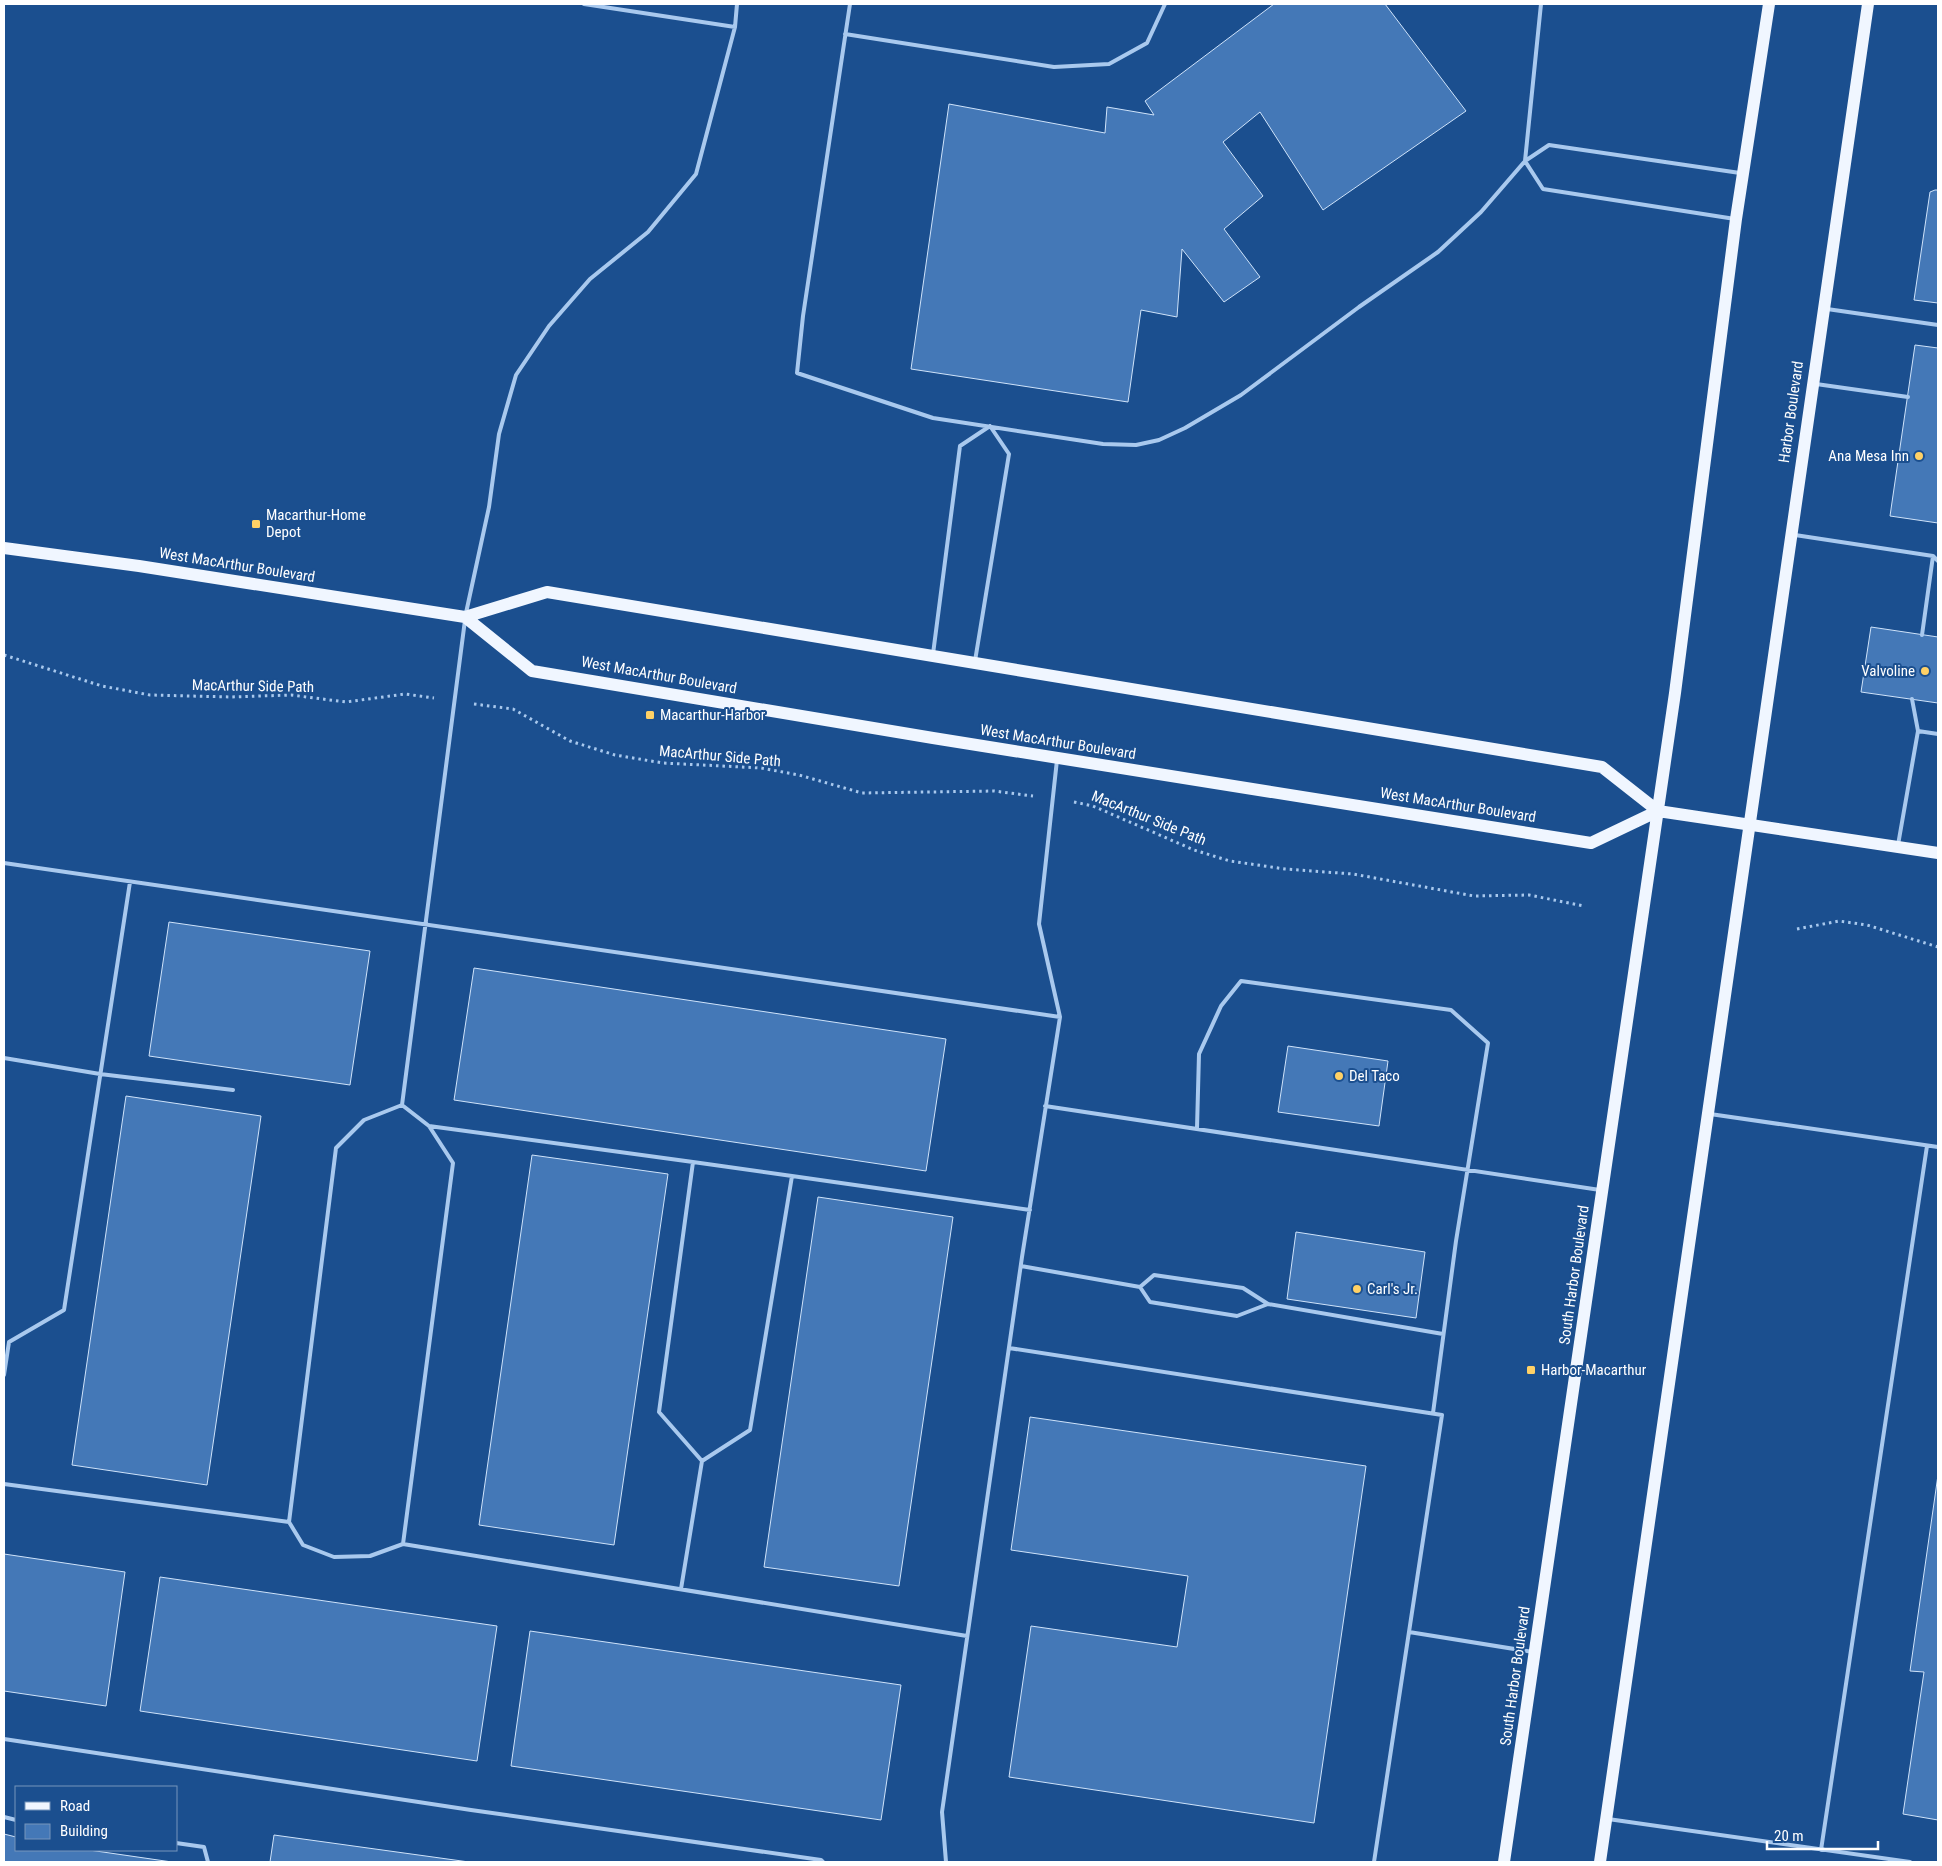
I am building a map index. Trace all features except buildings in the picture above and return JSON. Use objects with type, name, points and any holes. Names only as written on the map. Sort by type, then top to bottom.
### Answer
[{"type":"main road","points":[[1769,4],[1736,219],[1658,811],[1938,853]]},
{"type":"main road","name":"Harbor Boulevard","points":[[1749,824],[1868,4]]},
{"type":"main road","name":"West MacArthur Boulevard","points":[[4,548],[466,617],[548,592],[1602,767],[1658,811],[1591,843],[1058,758],[532,670],[466,617]]},
{"type":"main road","name":"South Harbor Boulevard","points":[[1504,1862],[1658,811]]},
{"type":"main road","points":[[1600,1862],[1749,824]]},
{"type":"lane","points":[[584,4],[735,27]]},
{"type":"lane","points":[[402,1105],[466,617],[489,507],[499,434],[516,375],[549,326],[590,279],[648,232],[696,174],[735,27],[737,4]]},
{"type":"lane","points":[[850,4],[803,316],[797,372],[934,418],[1075,440],[1136,445],[1159,440],[1185,428],[1241,395],[1359,307],[1438,252],[1481,212],[1525,161],[1549,145],[1743,173]]},
{"type":"lane","points":[[845,34],[1054,67],[1109,64],[1147,43],[1165,4]]},
{"type":"lane","points":[[1541,4],[1525,161],[1543,189],[1736,219]]},
{"type":"lane","points":[[1823,308],[1938,324]]},
{"type":"lane","points":[[1812,383],[1908,397]]},
{"type":"lane","points":[[932,657],[960,446],[990,426]]},
{"type":"lane","points":[[975,664],[1009,454],[990,426]]},
{"type":"lane","points":[[1790,534],[1933,556],[1938,561]]},
{"type":"lane","points":[[1922,635],[1933,556]]},
{"type":"lane","points":[[1898,847],[1918,731],[1912,699]]},
{"type":"lane","points":[[1918,731],[1938,734]]},
{"type":"lane","points":[[946,1862],[942,1812],[1021,1266],[1060,1017],[1038,924],[1058,758]]},
{"type":"lane","points":[[4,863],[1060,1017]]},
{"type":"lane","points":[[9,1342],[64,1310],[130,882]]},
{"type":"lane","points":[[1197,1128],[1199,1054],[1221,1006],[1241,981],[1451,1010],[1488,1043],[1442,1334],[1433,1413]]},
{"type":"lane","points":[[4,1058],[100,1074],[233,1090]]},
{"type":"lane","points":[[402,1105],[429,1126],[453,1163],[404,1544]]},
{"type":"lane","points":[[402,1105],[364,1120],[336,1148],[288,1522],[303,1545],[334,1557],[370,1556],[404,1544],[967,1636]]},
{"type":"lane","points":[[1045,1106],[1602,1190]]},
{"type":"lane","points":[[1708,1114],[1938,1147]]},
{"type":"lane","points":[[429,1126],[1030,1210]]},
{"type":"lane","points":[[1821,1850],[1927,1146]]},
{"type":"lane","points":[[693,1162],[659,1412],[702,1461]]},
{"type":"lane","points":[[681,1589],[702,1461],[750,1430],[792,1176]]},
{"type":"lane","points":[[1021,1266],[1140,1287],[1150,1302],[1237,1316],[1268,1304]]},
{"type":"lane","points":[[1140,1287],[1154,1275],[1193,1280],[1243,1288],[1268,1304],[1442,1334]]},
{"type":"lane","points":[[4,1339],[9,1342]]},
{"type":"lane","points":[[4,1375],[9,1342]]},
{"type":"lane","points":[[1009,1348],[1442,1415],[1374,1862]]},
{"type":"lane","points":[[4,1484],[288,1522]]},
{"type":"lane","points":[[1410,1632],[1535,1653]]},
{"type":"lane","points":[[4,1739],[471,1810],[821,1860],[823,1862]]},
{"type":"lane","points":[[1606,1819],[1910,1862]]},
{"type":"lane","points":[[178,1843],[204,1847],[208,1862]]},
{"type":"path","name":"MacArthur Side Path","points":[[4,655],[102,686],[150,695],[231,697],[291,695],[346,702],[405,694],[513,709],[570,741],[615,755],[663,763],[761,768],[799,775],[862,793],[994,791],[1053,799],[1093,806],[1194,850],[1230,861],[1286,869],[1353,874],[1474,896],[1529,895],[1584,906]]},
{"type":"path","points":[[1797,929],[1839,921],[1867,925],[1938,947]]},
{"type":"place","name":"Ana Mesa Inn","points":[[1919,456]]},
{"type":"place","name":"Macarthur-Home Depot","points":[[256,524]]},
{"type":"place","name":"Valvoline","points":[[1925,671]]},
{"type":"place","name":"Macarthur-Harbor","points":[[650,715]]},
{"type":"place","name":"Del Taco","points":[[1339,1076]]},
{"type":"place","name":"Carl's Jr.","points":[[1357,1289]]},
{"type":"place","name":"Harbor-Macarthur","points":[[1531,1370]]}]
